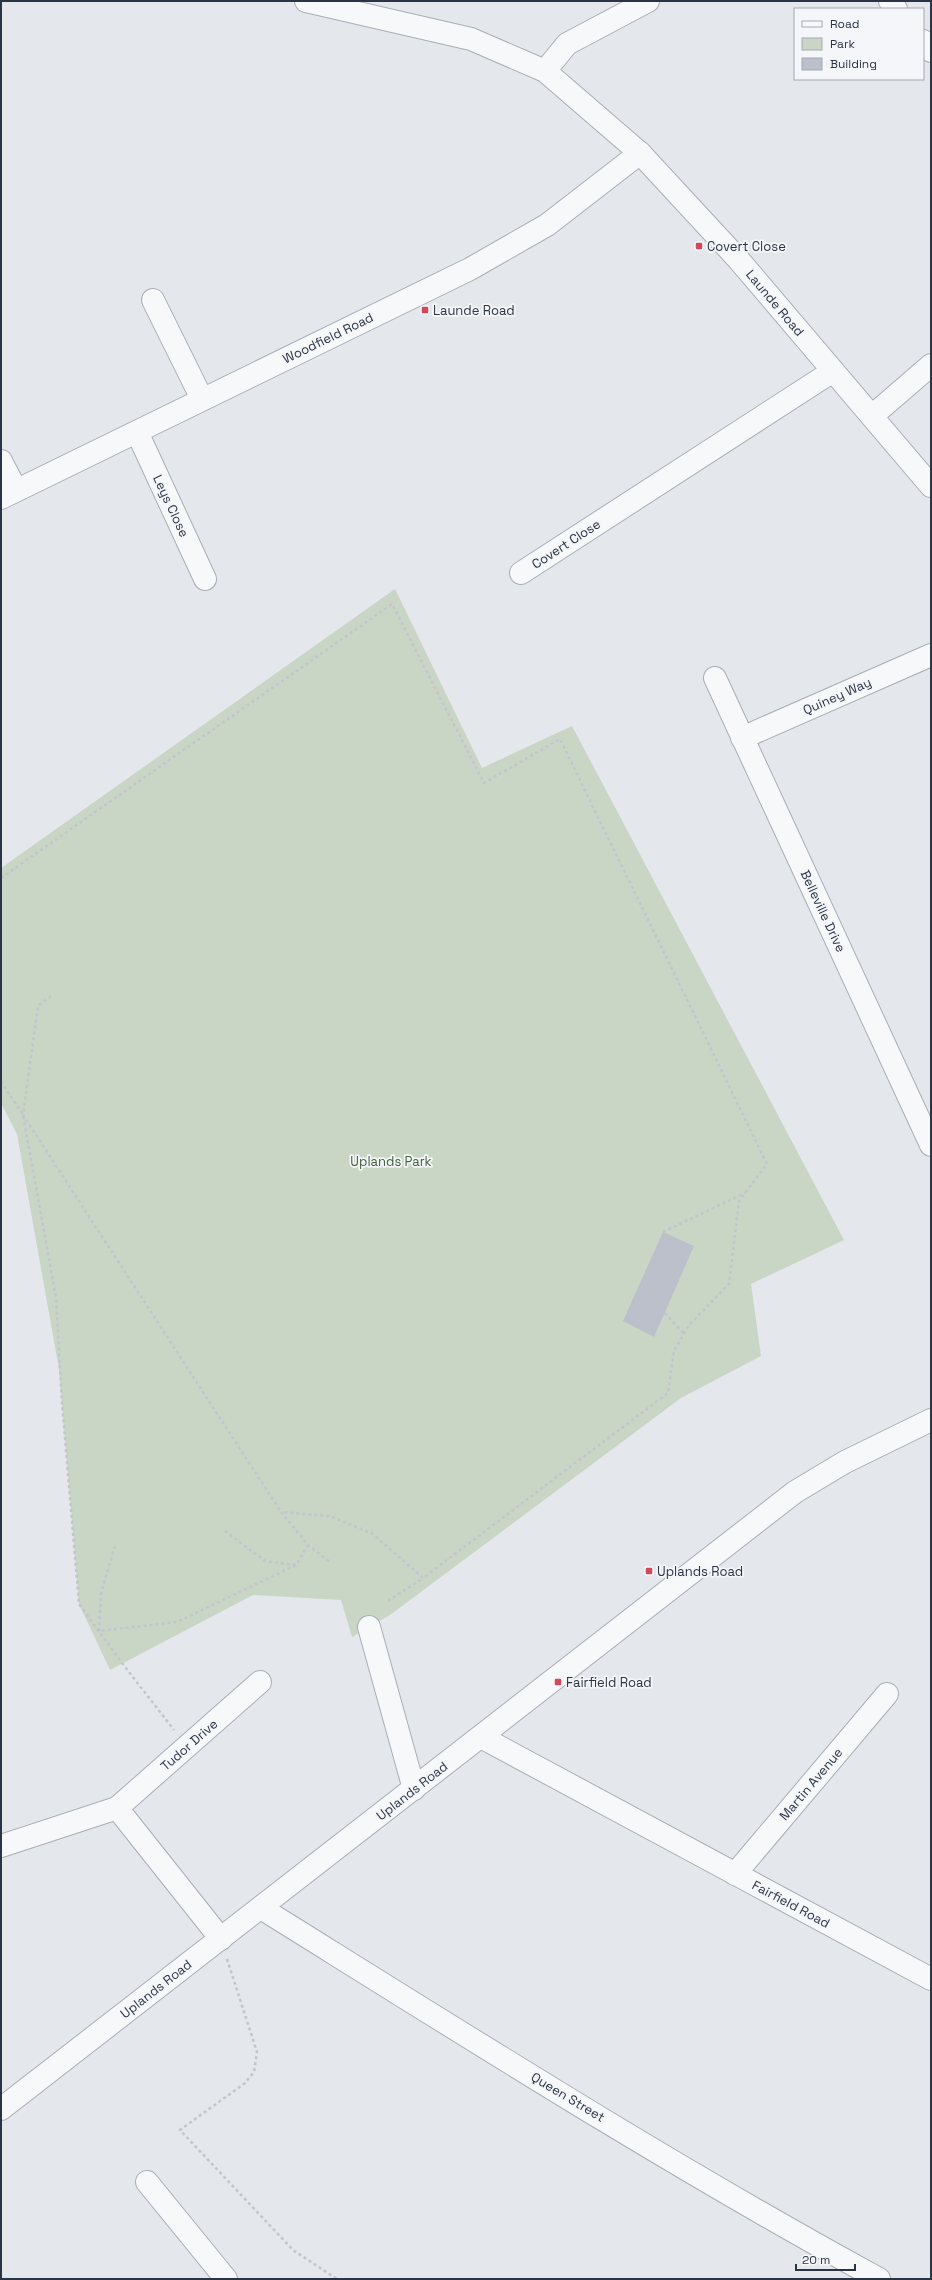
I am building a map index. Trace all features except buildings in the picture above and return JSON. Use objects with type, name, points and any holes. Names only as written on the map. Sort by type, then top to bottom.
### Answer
[{"type":"street","name":"Launde Road","points":[[306,1],[471,39],[545,71],[640,153],[738,259],[931,486]]},
{"type":"street","points":[[545,71],[567,44],[648,1]]},
{"type":"street","points":[[924,42],[931,51]]},
{"type":"street","name":"Woodfield Road","points":[[9,494],[470,269],[547,225],[640,153]]},
{"type":"street","points":[[153,300],[202,399]]},
{"type":"street","points":[[872,416],[931,365]]},
{"type":"street","name":"Covert Close","points":[[521,573],[833,371]]},
{"type":"street","name":"Leys Close","points":[[137,432],[205,579]]},
{"type":"street","points":[[1,462],[9,494]]},
{"type":"street","name":"Quiney Way","points":[[742,738],[931,655]]},
{"type":"street","name":"Belleville Drive","points":[[715,678],[931,1145]]},
{"type":"street","name":"Uplands Road","points":[[1,2109],[795,1492],[845,1462],[931,1420]]},
{"type":"street","points":[[369,1628],[414,1789]]},
{"type":"street","name":"Tudor Drive","points":[[1,1846],[117,1808],[260,1682]]},
{"type":"street","name":"Martin Avenue","points":[[735,1874],[886,1694]]},
{"type":"street","name":"Fairfield Road","points":[[481,1737],[931,1979]]},
{"type":"street","points":[[117,1808],[221,1939]]},
{"type":"street","name":"Queen Street","points":[[261,1908],[479,2044],[778,2224],[879,2279]]},
{"type":"street","points":[[147,2182],[226,2279]]},
{"type":"path","points":[[1,878],[392,604],[484,783],[560,740],[767,1164],[739,1201],[729,1284],[689,1325],[674,1351],[668,1393],[423,1578],[388,1601]]},
{"type":"path","points":[[51,996],[38,1006],[23,1115],[56,1298],[62,1404],[79,1604],[187,1746]]},
{"type":"path","points":[[1,1081],[281,1512],[308,1545],[330,1562]]},
{"type":"path","points":[[663,1232],[746,1192]]},
{"type":"path","points":[[665,1313],[684,1334]]},
{"type":"path","points":[[281,1512],[330,1516],[373,1534],[423,1578]]},
{"type":"path","points":[[224,1531],[265,1561],[296,1565]]},
{"type":"path","points":[[99,1631],[177,1622],[296,1565],[308,1545]]},
{"type":"path","points":[[99,1631],[100,1593],[115,1546]]},
{"type":"path","points":[[221,1939],[257,2052],[254,2072],[244,2084],[180,2130],[293,2250],[337,2279]]},
{"type":"green space","name":"Uplands Park","points":[[395,589],[482,768],[572,726],[844,1240],[751,1284],[761,1356],[681,1398],[390,1615],[352,1637],[341,1600],[253,1595],[110,1670],[79,1604],[59,1369],[17,1134],[1,1103],[1,868]]},
{"type":"place","name":"Covert Close","points":[[699,246]]},
{"type":"place","name":"Launde Road","points":[[425,310]]},
{"type":"place","name":"Uplands Road","points":[[649,1571]]},
{"type":"place","name":"Fairfield Road","points":[[558,1682]]}]
